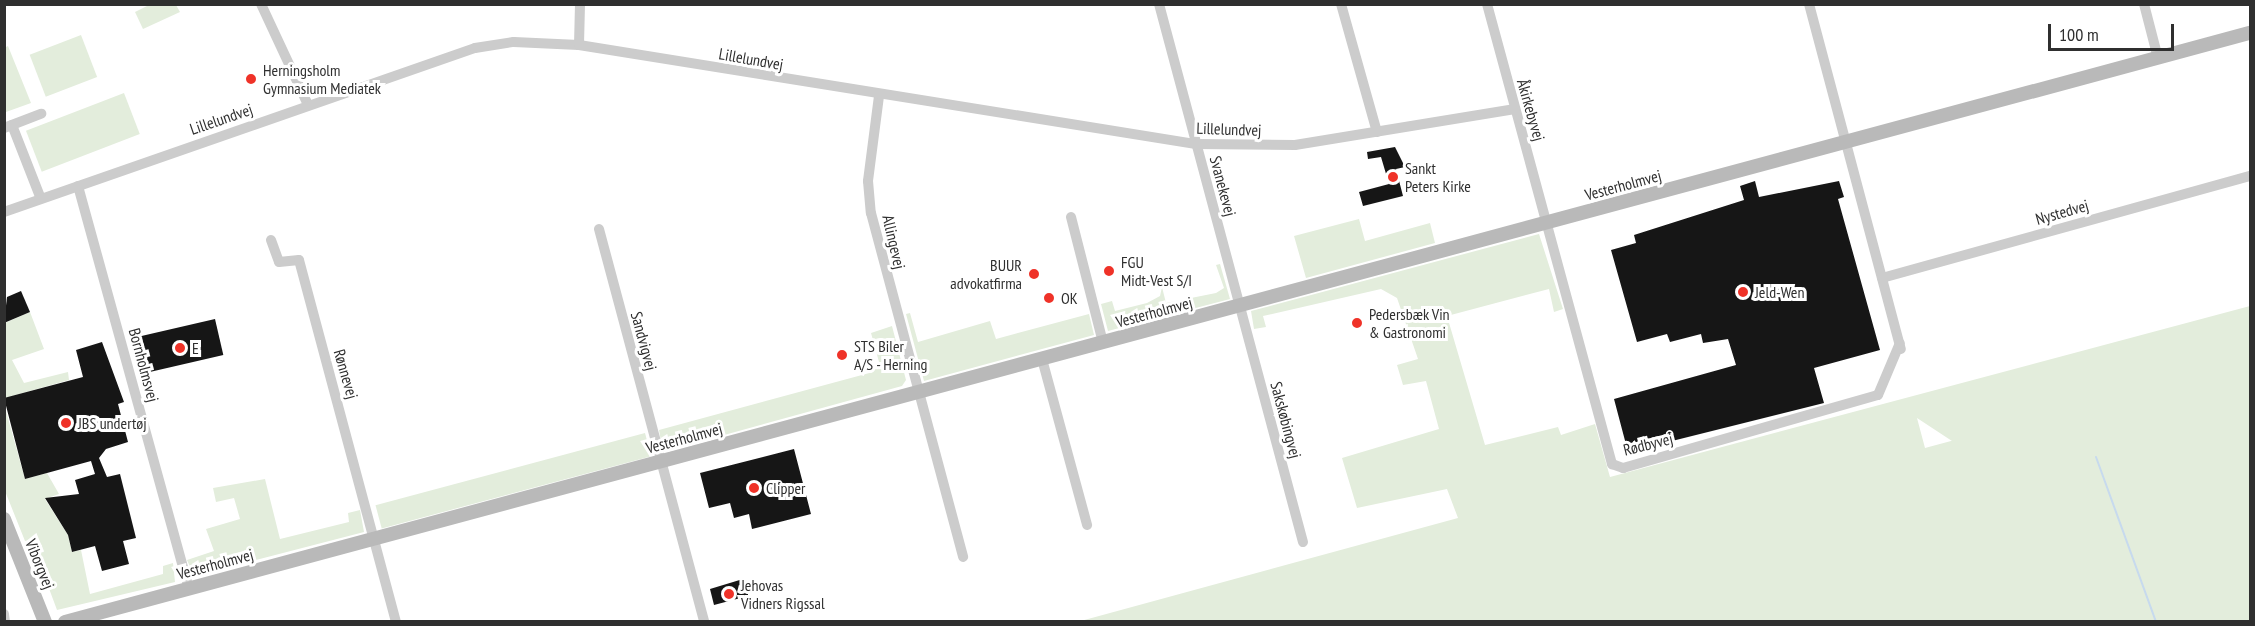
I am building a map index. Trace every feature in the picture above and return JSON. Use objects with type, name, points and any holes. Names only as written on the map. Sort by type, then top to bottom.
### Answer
[{"type":"street","points":[[261,4],[308,105]]},
{"type":"street","points":[[579,45],[580,4]]},
{"type":"street","name":"Svanekevej","points":[[1159,4],[1239,306]]},
{"type":"street","points":[[1341,4],[1377,132]]},
{"type":"street","name":"Åkirkebyvej","points":[[1487,4],[1546,223]]},
{"type":"street","points":[[1809,4],[1882,278]]},
{"type":"street","points":[[2144,4],[2158,58]]},
{"type":"street","name":"Vesterholmvej","points":[[65,621],[2250,33]]},
{"type":"street","name":"Lillelundvej","points":[[4,212],[475,48],[536,40],[579,45],[879,96],[1196,144],[1295,145],[1515,108]]},
{"type":"street","name":"Allingevej","points":[[879,96],[868,181],[871,213],[963,557]]},
{"type":"street","points":[[41,114],[8,127],[41,199]]},
{"type":"street","name":"Nystedvej","points":[[1882,278],[2250,176]]},
{"type":"street","name":"Bornholmsvej","points":[[78,186],[189,588]]},
{"type":"street","points":[[1071,217],[1103,343]]},
{"type":"street","name":"Rødbyvej","points":[[1546,223],[1612,464],[1623,468],[1878,395],[1901,347],[1882,278]]},
{"type":"street","name":"Sandvigvej","points":[[599,229],[704,621]]},
{"type":"street","name":"Rønnevej","points":[[271,240],[279,262],[299,260],[374,538]]},
{"type":"street","name":"Sakskøbingvej","points":[[1239,306],[1303,542]]},
{"type":"street","points":[[1042,358],[1087,525]]},
{"type":"street","name":"Viborgvej","points":[[4,519],[45,621]]},
{"type":"street","points":[[374,538],[396,621]]},
{"type":"street","points":[[4,614],[5,621]]},
{"type":"green space","points":[[151,4],[176,5],[180,12],[143,29],[135,12]]},
{"type":"green space","points":[[81,35],[97,77],[46,97],[30,55]]},
{"type":"green space","points":[[8,46],[31,103],[6,112],[4,48]]},
{"type":"green space","points":[[124,93],[140,134],[42,172],[26,131]]},
{"type":"green space","points":[[1359,219],[1365,241],[1430,223],[1435,243],[1306,278],[1294,236]]},
{"type":"green space","points":[[1539,234],[1563,309],[1554,312],[1549,289],[1447,316],[1485,445],[1558,427],[1561,435],[1595,424],[1610,477],[2250,306],[2250,621],[1077,622],[1458,518],[1447,489],[1357,508],[1342,458],[1439,429],[1426,381],[1403,385],[1397,365],[1418,359],[1397,298],[1381,289],[1263,316],[1266,327],[1254,329],[1251,311]],"holes":[[[1917,418],[1952,441],[1925,448]]]},
{"type":"green space","points":[[1220,264],[1230,299],[1108,331],[1101,304],[1112,301],[1115,311],[1147,303],[1160,296],[1162,287],[1166,303],[1216,293],[1224,288],[1216,265]]},
{"type":"green space","points":[[30,312],[44,349],[12,360],[24,383],[68,372],[69,380],[5,398],[5,323]]},
{"type":"green space","points":[[910,313],[918,342],[990,321],[996,339],[1089,314],[1094,335],[924,381],[906,314]]},
{"type":"green space","points":[[892,326],[906,380],[902,386],[670,450],[661,441],[659,430],[873,372],[879,362],[871,333]]},
{"type":"green space","points":[[4,404],[25,479],[47,473],[59,494],[45,499],[68,535],[72,552],[81,550],[90,594],[163,574],[163,566],[173,563],[175,582],[57,610],[31,540],[25,541],[5,491]]},
{"type":"green space","points":[[645,433],[651,456],[382,528],[376,505]]},
{"type":"green space","points":[[265,479],[280,539],[349,522],[348,513],[360,510],[364,532],[194,576],[187,560],[214,551],[206,529],[240,519],[234,498],[216,502],[213,488]]},
{"type":"building","name":"Sankt Peters Kirke","points":[[1395,147],[1405,167],[1396,169],[1403,196],[1363,206],[1359,192],[1389,184],[1381,157],[1368,159],[1367,152]]},
{"type":"building","name":"Jeld-Wen","points":[[1755,181],[1759,197],[1839,181],[1844,197],[1838,199],[1880,350],[1814,368],[1824,403],[1628,452],[1614,399],[1736,365],[1728,339],[1703,343],[1701,334],[1670,342],[1667,334],[1637,342],[1611,250],[1636,243],[1634,235],[1744,200],[1740,186]]},
{"type":"building","points":[[21,291],[30,312],[4,323],[7,297]]},
{"type":"building","name":"E","points":[[215,319],[223,355],[144,373],[136,337]]},
{"type":"building","name":"JBS undertøj","points":[[102,342],[124,402],[118,404],[128,442],[106,449],[99,458],[107,477],[120,474],[136,538],[123,541],[129,564],[102,571],[95,546],[72,552],[68,535],[45,498],[79,494],[75,480],[95,474],[91,461],[25,479],[4,398],[83,377],[76,350]]},
{"type":"building","name":"Clipper","points":[[794,449],[811,514],[752,529],[749,514],[734,518],[730,503],[709,508],[700,473]]},
{"type":"building","name":"Jehovas Vidners Rigssal","points":[[743,579],[748,582],[748,596],[714,605],[710,589]]},
{"type":"waterway","points":[[2096,457],[2156,622]]},
{"type":"place","name":"Herningsholm Gymnasium Mediatek","points":[[251,79]]},
{"type":"place","name":"Sankt Peters Kirke","points":[[1393,177]]},
{"type":"place","name":"FGU Midt-Vest S/I","points":[[1109,271]]},
{"type":"place","name":"BUUR advokatfirma","points":[[1034,274]]},
{"type":"place","name":"Jeld-Wen","points":[[1743,292]]},
{"type":"place","name":"OK","points":[[1049,298]]},
{"type":"place","name":"Pedersbæk Vin & Gastronomi","points":[[1357,323]]},
{"type":"place","name":"E","points":[[180,348]]},
{"type":"place","name":"STS Biler A/S - Herning","points":[[842,355]]},
{"type":"place","name":"JBS undertøj","points":[[66,423]]},
{"type":"place","name":"Clipper","points":[[754,488]]},
{"type":"place","name":"Jehovas Vidners Rigssal","points":[[729,594]]}]
